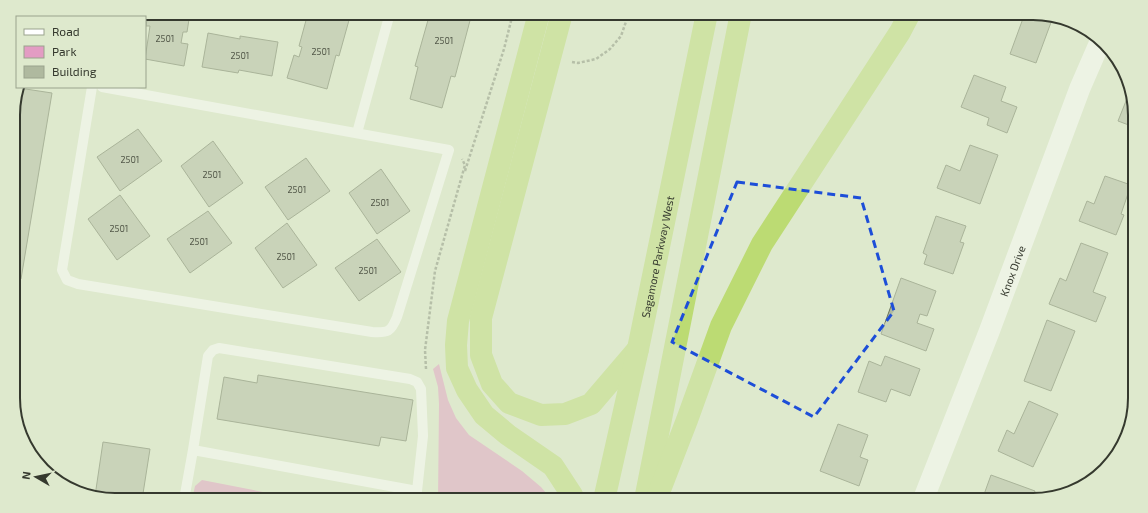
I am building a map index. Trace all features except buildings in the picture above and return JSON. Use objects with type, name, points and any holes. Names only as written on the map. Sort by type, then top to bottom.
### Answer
[{"type":"highway","points":[[537,20],[458,321],[456,345],[457,368],[466,390],[484,415],[508,435],[553,466],[571,493]]},
{"type":"highway","points":[[560,20],[481,318],[481,355],[492,384],[509,403],[541,415],[565,414],[591,404],[638,349]]},
{"type":"highway","name":"Sagamore Parkway West","points":[[606,493],[638,349],[706,20]]},
{"type":"highway","points":[[646,493],[740,20]]},
{"type":"highway","points":[[659,493],[721,326],[762,244],[906,20]]},
{"type":"street","name":"Knox Drive","points":[[926,493],[989,332],[1080,88],[1098,46]]},
{"type":"lane","points":[[357,133],[388,20]]},
{"type":"lane","points":[[92,88],[62,270],[67,280],[78,284],[372,332],[383,333],[393,328],[398,317],[449,150],[108,88]]},
{"type":"lane","points":[[185,493],[208,356],[213,350],[219,348],[410,379],[417,382],[421,389],[423,436],[417,493]]},
{"type":"lane","points":[[193,450],[407,493]]},
{"type":"path","points":[[451,213],[504,49],[511,20]]},
{"type":"path","points":[[570,62],[578,63],[596,60],[610,49],[621,36],[627,20]]},
{"type":"highlighted area","points":[[737,182],[861,198],[894,311],[814,417],[672,342]]},
{"type":"green space","points":[[439,364],[448,400],[456,418],[469,435],[522,471],[546,493],[438,493],[439,404],[438,387],[433,369]]},
{"type":"green space","points":[[202,480],[268,493],[194,493],[195,486]]}]
